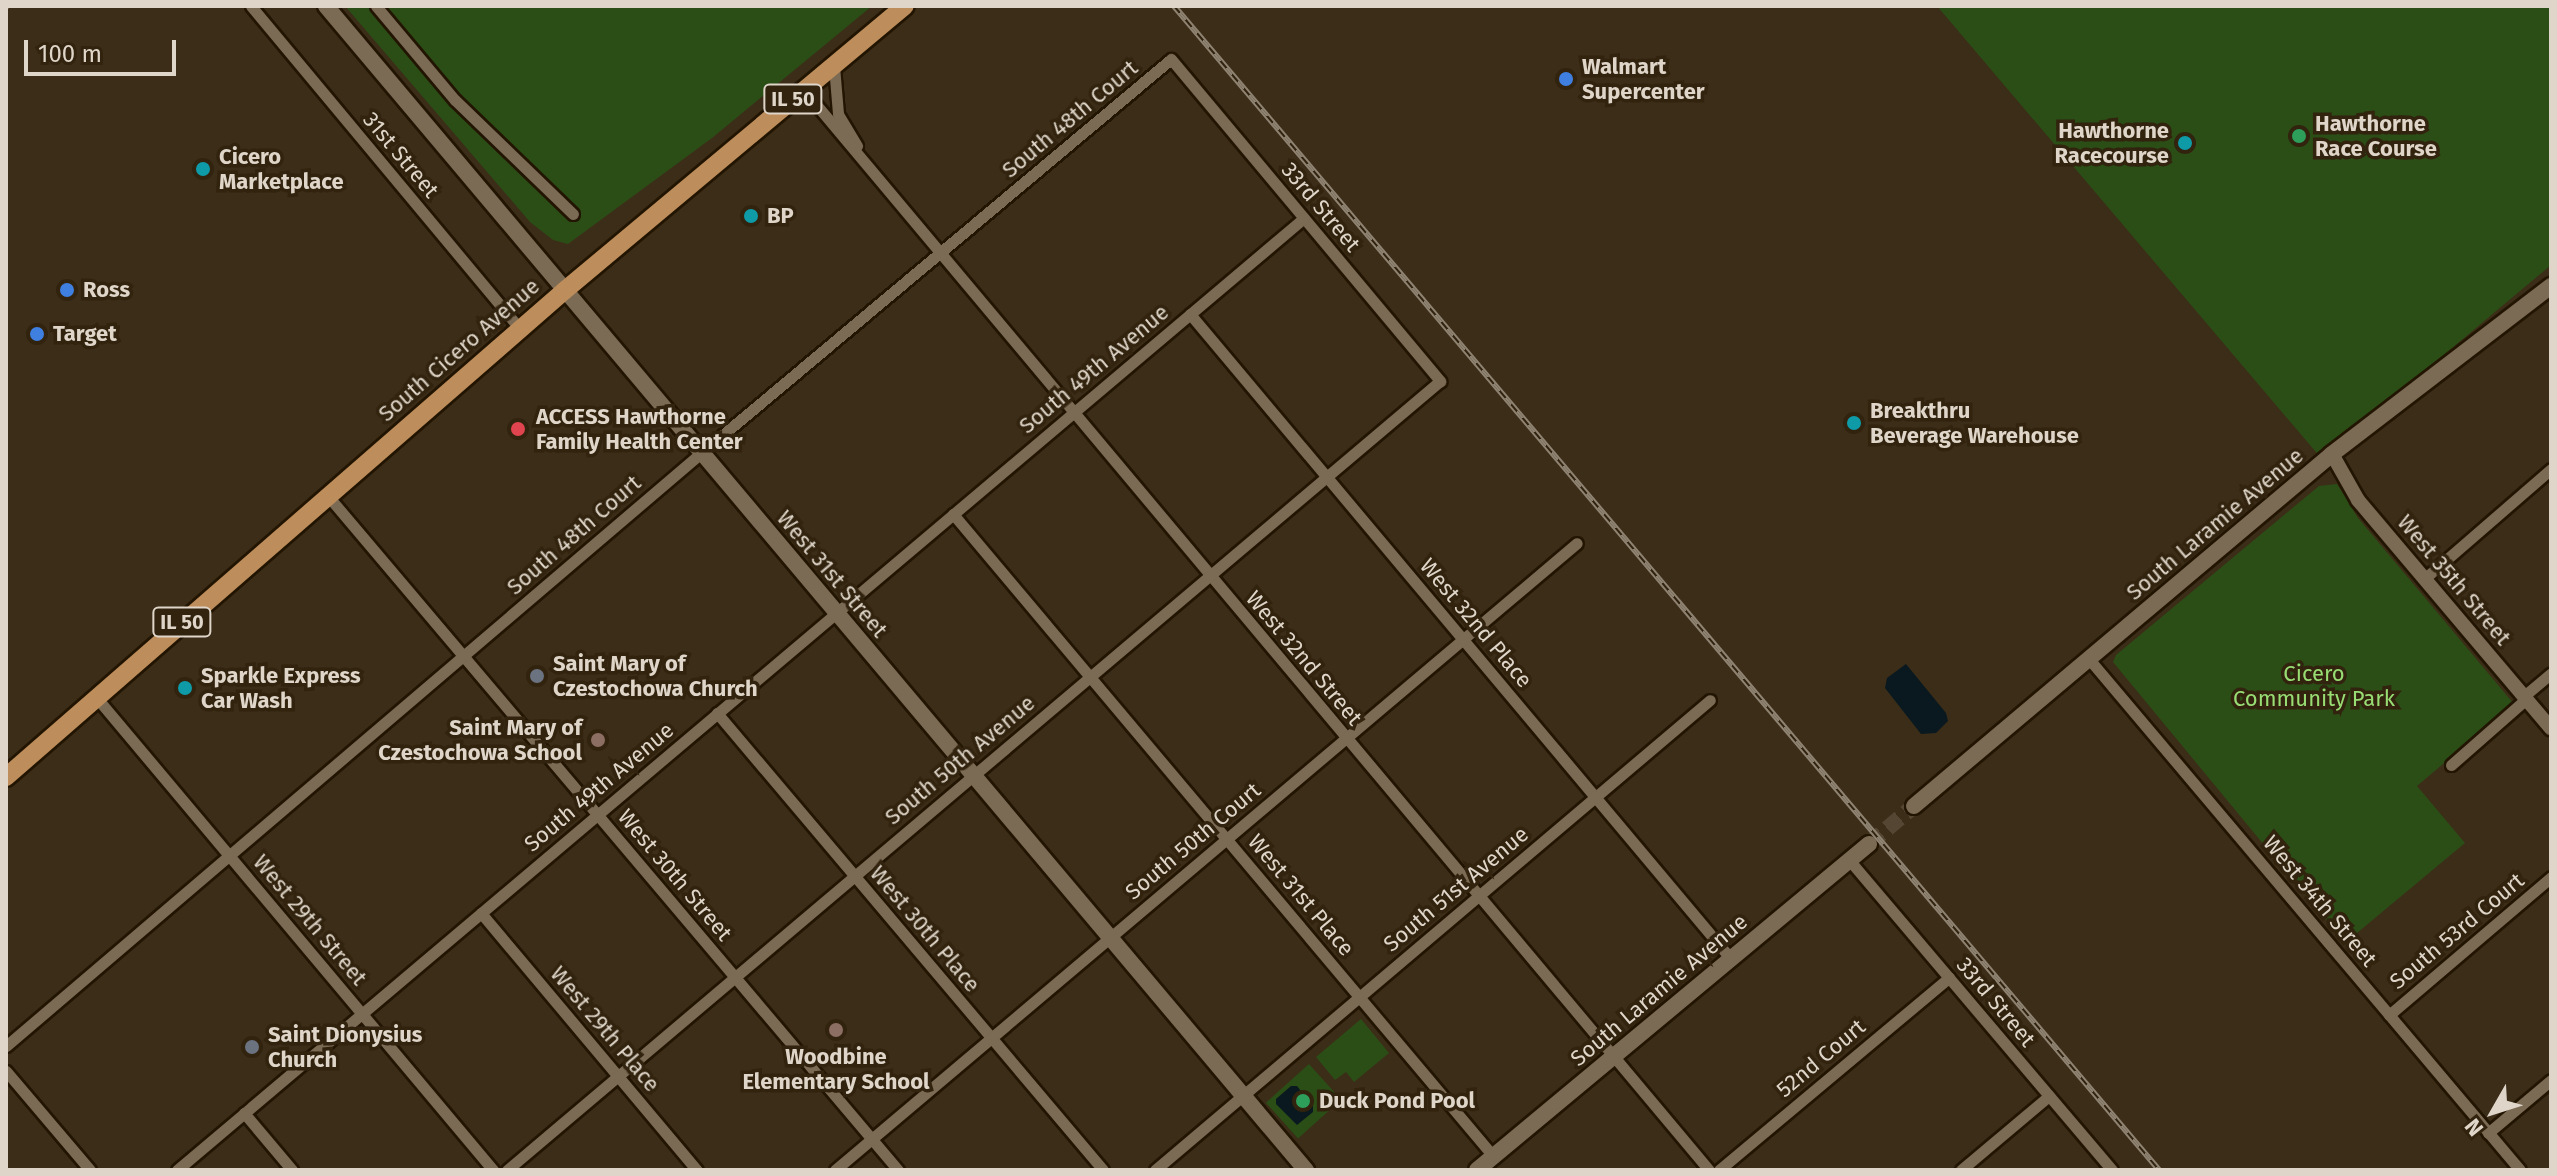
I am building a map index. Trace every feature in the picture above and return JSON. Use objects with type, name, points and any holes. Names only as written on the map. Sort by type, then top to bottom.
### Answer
[{"type":"main road","name":"West 31st Street","points":[[326,6],[1306,1170]]},
{"type":"main road","name":"South Cicero Avenue","points":[[6,777],[49,736],[564,291],[905,6]]},
{"type":"main road","name":"South Laramie Avenue","points":[[1914,806],[2332,454],[2551,286]]},
{"type":"main road","name":"South Cicero Avenue","points":[[6,766],[49,736]]},
{"type":"main road","name":"South Laramie Avenue","points":[[1477,1170],[1869,844]]},
{"type":"street","name":"31st Street","points":[[251,6],[520,329]]},
{"type":"street","points":[[376,6],[455,100],[573,214]]},
{"type":"street","name":"33rd Street","points":[[1171,59],[1440,381]]},
{"type":"street","name":"South 48th Court","points":[[6,1046],[701,453],[1171,59]]},
{"type":"street","name":"West 32nd Street","points":[[834,66],[838,114],[870,171]]},
{"type":"street","name":"West 32nd Street","points":[[804,90],[1709,1170]]},
{"type":"street","name":"South 49th Avenue","points":[[177,1170],[1304,218]]},
{"type":"street","name":"West 32nd Place","points":[[1190,314],[1731,959]]},
{"type":"street","name":"South 50th Avenue","points":[[507,1170],[1440,381]]},
{"type":"street","name":"West 35th Street","points":[[2332,454],[2358,500],[2551,728]]},
{"type":"street","points":[[2424,579],[2551,469]]},
{"type":"street","name":"West 30th Street","points":[[328,496],[898,1170]]},
{"type":"street","name":"West 31st Place","points":[[953,514],[1493,1156]]},
{"type":"street","name":"South 50th Court","points":[[835,1170],[1577,543]]},
{"type":"street","name":"West 34th Street","points":[[2089,659],[2520,1170]]},
{"type":"street","points":[[2451,765],[2551,673]]},
{"type":"street","name":"West 29th Street","points":[[96,697],[493,1170]]},
{"type":"street","name":"South 51st Avenue","points":[[1155,1170],[1710,700]]},
{"type":"street","name":"West 30th Place","points":[[717,713],[1103,1170]]},
{"type":"street","name":"33rd Street","points":[[1850,861],[2112,1170]]},
{"type":"street","name":"South 53rd Court","points":[[2389,1015],[2551,877]]},
{"type":"street","name":"West 29th Place","points":[[481,913],[697,1170]]},
{"type":"street","name":"52nd Court","points":[[1719,1170],[1949,978]]},
{"type":"street","points":[[6,1071],[90,1170]]},
{"type":"street","points":[[2488,1133],[2551,1080]]},
{"type":"street","points":[[1961,1170],[2049,1096]]},
{"type":"street","points":[[244,1113],[292,1170]]},
{"type":"green space","points":[[345,6],[872,6],[712,138],[568,244],[553,240],[530,222]]},
{"type":"green space","name":"Hawthorne Race Course","points":[[1937,6],[2551,6],[2551,265],[2321,458]]},
{"type":"green space","name":"Cicero Community Park","points":[[2337,484],[2358,518],[2514,704],[2417,786],[2465,843],[2345,943],[2113,662],[2116,655],[2319,486]]},
{"type":"green space","points":[[1361,1019],[1389,1053],[1354,1082],[1346,1072],[1335,1080],[1316,1057]]},
{"type":"green space","name":"Duck Pond Pool","points":[[1309,1064],[1341,1100],[1298,1138],[1266,1103]]},
{"type":"shaded area","points":[[1906,664],[1946,713],[1948,721],[1936,733],[1921,734],[1885,688],[1887,678]]},
{"type":"shaded area","points":[[1291,1086],[1297,1086],[1313,1106],[1313,1112],[1297,1125],[1276,1104],[1276,1099]]},
{"type":"tunnel","points":[[1869,844],[1914,806]]},
{"type":"railway","points":[[1174,6],[2159,1170]]},
{"type":"place","name":"Walmart Supercenter","points":[[1566,79]]},
{"type":"place","name":"Hawthorne Race Course","points":[[2299,136]]},
{"type":"place","name":"Hawthorne Racecourse","points":[[2185,143]]},
{"type":"place","name":"Cicero Marketplace","points":[[203,169]]},
{"type":"place","name":"BP","points":[[751,216]]},
{"type":"place","name":"Ross","points":[[67,290]]},
{"type":"place","name":"Target","points":[[37,334]]},
{"type":"place","name":"Breakthru Beverage Warehouse","points":[[1854,423]]},
{"type":"place","name":"ACCESS Hawthorne Family Health Center","points":[[518,429]]},
{"type":"place","name":"Saint Mary of Czestochowa Church","points":[[537,676]]},
{"type":"place","name":"Sparkle Express Car Wash","points":[[185,688]]},
{"type":"place","name":"Saint Mary of Czestochowa School","points":[[598,740]]},
{"type":"place","name":"Woodbine Elementary School","points":[[836,1030]]},
{"type":"place","name":"Saint Dionysius Church","points":[[252,1047]]},
{"type":"place","name":"Duck Pond Pool","points":[[1303,1101]]}]
